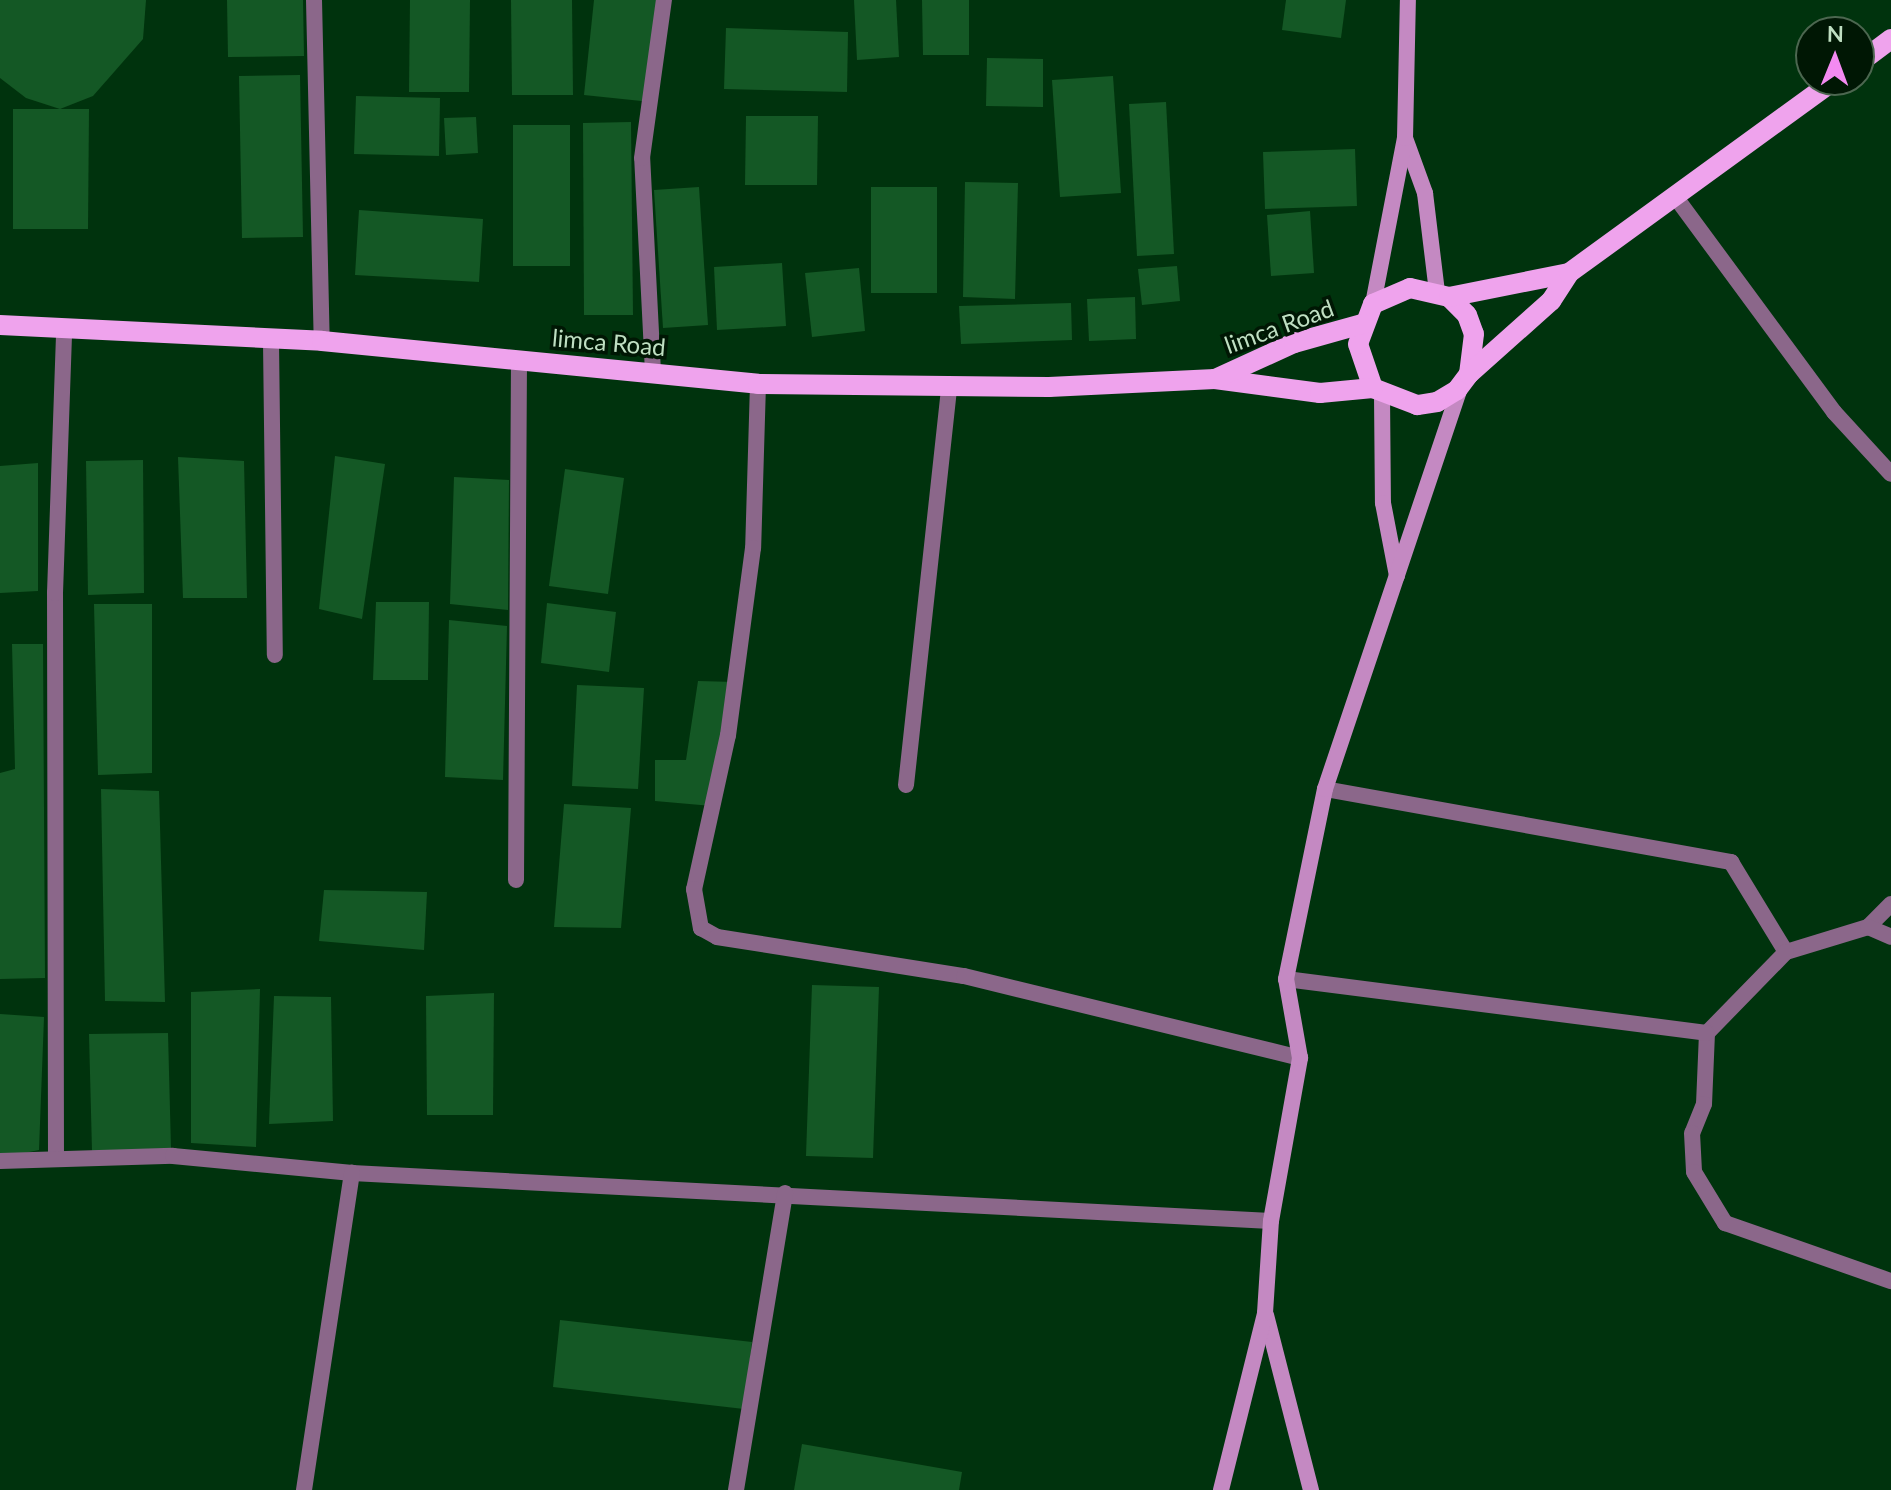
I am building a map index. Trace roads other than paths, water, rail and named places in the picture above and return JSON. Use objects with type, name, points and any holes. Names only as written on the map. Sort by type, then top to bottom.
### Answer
[{"type":"main road","points":[[1397,579],[1383,503],[1377,392],[1361,364],[1362,324],[1373,304],[1405,138],[1408,0]]},
{"type":"main road","points":[[1377,392],[1417,405],[1437,402],[1551,301],[1569,273],[1677,199],[1814,96]]},
{"type":"main road","points":[[1221,1490],[1265,1313],[1271,1221],[1300,1058],[1286,979],[1325,789],[1465,379],[1474,334],[1467,315],[1443,295],[1425,193],[1405,138]]},
{"type":"main road","points":[[1373,304],[1410,288],[1443,295],[1569,273]]},
{"type":"main road","name":"limca Road","points":[[1215,379],[1294,343],[1362,324]]},
{"type":"main road","name":"limca Road","points":[[0,325],[271,342],[322,341],[758,384],[949,387],[1215,379],[1320,393],[1377,392]]},
{"type":"main road","points":[[1265,1313],[1311,1490]]},
{"type":"street","points":[[314,0],[322,341]]},
{"type":"street","points":[[653,372],[642,158],[664,0]]},
{"type":"street","points":[[1677,199],[1834,412],[1891,474]]},
{"type":"street","points":[[56,1159],[55,593],[64,329]]},
{"type":"street","points":[[271,342],[275,655]]},
{"type":"street","points":[[516,880],[519,360]]},
{"type":"street","points":[[758,384],[753,548],[728,735],[694,889],[701,928],[717,937],[964,976],[1300,1058]]},
{"type":"street","points":[[906,785],[949,387]]},
{"type":"street","points":[[1325,789],[1731,862],[1786,952]]},
{"type":"street","points":[[1891,904],[1868,927],[1786,952],[1707,1033],[1704,1104],[1692,1133],[1694,1172],[1725,1223],[1891,1281]]},
{"type":"street","points":[[1868,927],[1891,937]]},
{"type":"street","points":[[1286,979],[1707,1033]]},
{"type":"street","points":[[0,1161],[173,1156],[352,1173],[785,1193],[1271,1221]]},
{"type":"street","points":[[304,1490],[352,1173]]},
{"type":"street","points":[[736,1490],[785,1193]]}]
